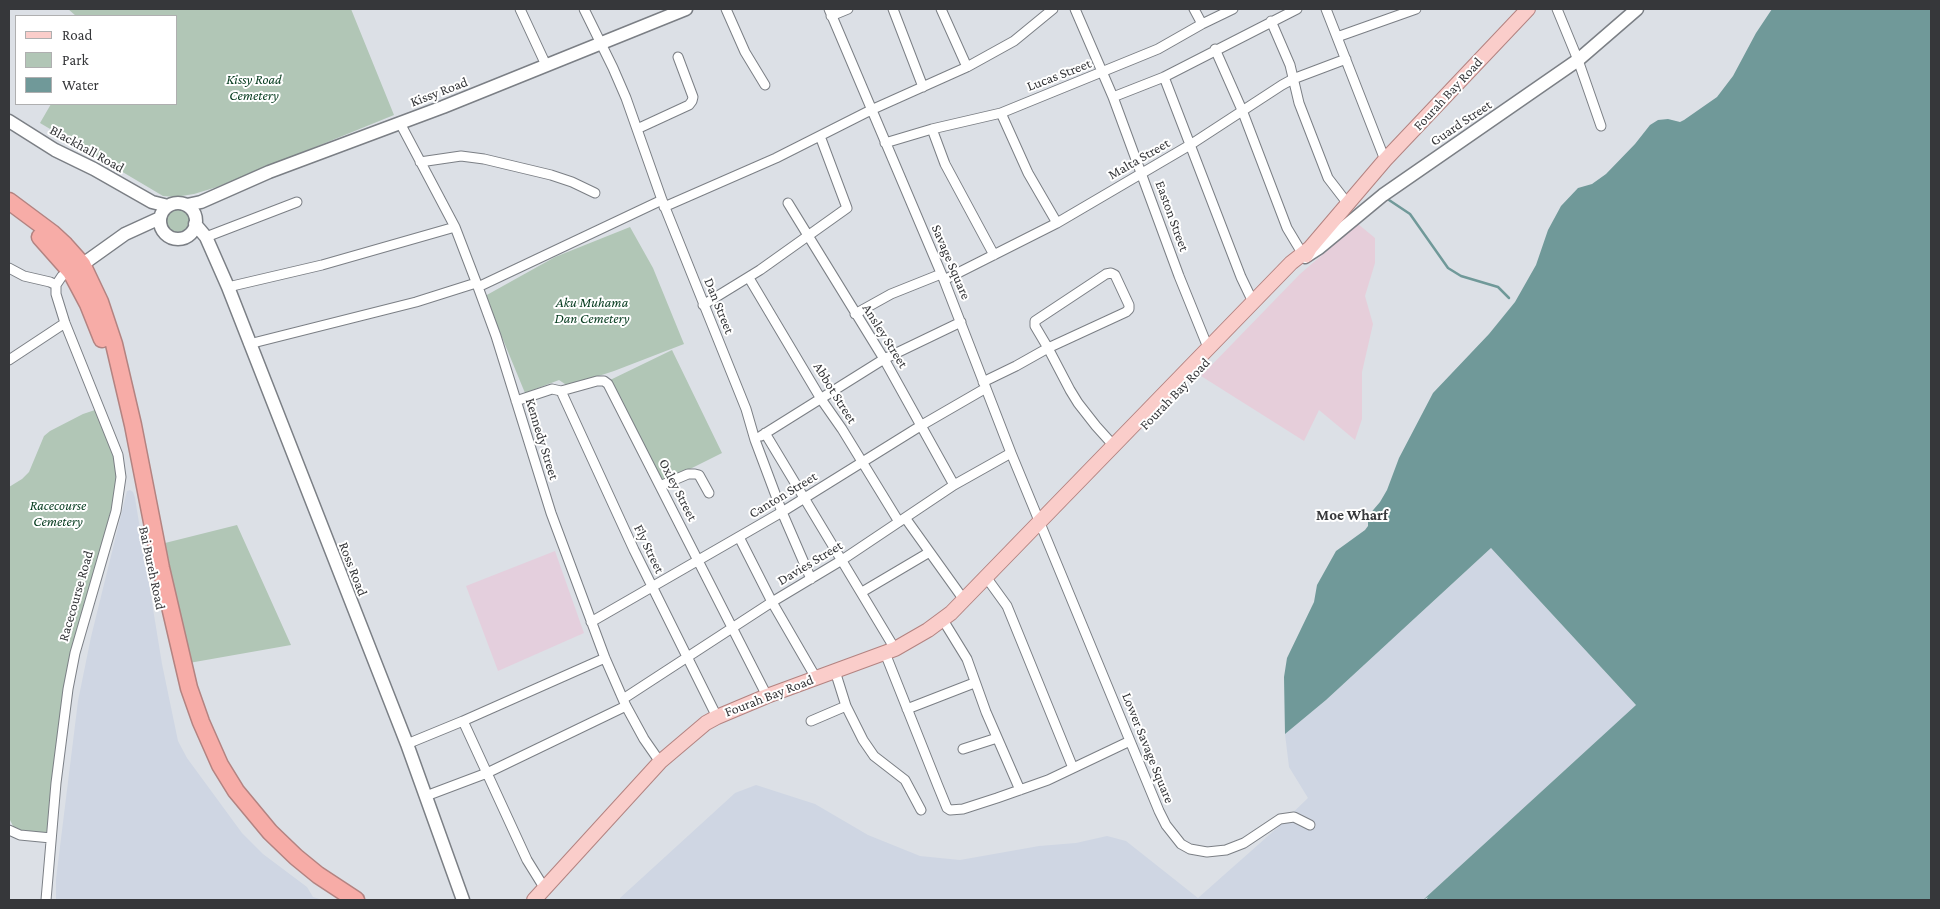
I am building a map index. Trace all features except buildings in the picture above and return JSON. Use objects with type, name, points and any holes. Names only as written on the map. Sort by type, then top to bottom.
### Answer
[{"type":"highway","points":[[9,201],[52,233],[100,302],[114,344],[133,425],[161,568],[189,688],[220,765],[236,790],[270,832],[296,858],[331,885],[356,900]]},
{"type":"highway","name":"Bai Bureh Road","points":[[9,213],[28,226],[76,268],[107,353],[125,432],[168,646],[184,709],[211,769],[228,797],[262,839],[288,864],[322,891],[337,900]]},
{"type":"main road","name":"Kissy Road","points":[[192,215],[202,202],[269,172],[444,107],[686,9]]},
{"type":"main road","name":"Fourah Bay Road","points":[[534,900],[660,762],[717,716],[890,651],[916,638],[943,620],[1073,494],[1306,252],[1385,160],[1528,9]]},
{"type":"main road","name":"Guard Street","points":[[1306,252],[1383,195],[1578,60],[1637,9]]},
{"type":"main road","name":"Blackhall Road","points":[[9,121],[55,150],[94,169],[152,202],[163,217]]},
{"type":"main road","points":[[76,268],[125,234],[163,217],[178,203],[192,215],[192,231],[180,239],[172,238],[163,217]]},
{"type":"main road","name":"Ross Road","points":[[192,215],[206,237],[228,287],[407,744],[463,900]]},
{"type":"main road","points":[[187,236],[200,246],[212,251]]},
{"type":"main road","name":"Fourah Bay Road","points":[[1073,494],[1114,446],[1135,429],[1253,302],[1306,252]]},
{"type":"street","points":[[520,9],[546,66]]},
{"type":"street","name":"Dan Street","points":[[584,9],[613,68],[663,204],[746,409],[755,440],[782,512],[812,579]]},
{"type":"street","points":[[726,9],[745,52],[765,85]]},
{"type":"street","points":[[830,12],[848,9]]},
{"type":"street","points":[[893,9],[923,87]]},
{"type":"street","points":[[941,9],[967,68]]},
{"type":"street","points":[[249,344],[477,285],[663,204],[776,158],[871,110],[967,68],[1014,41],[1053,9]]},
{"type":"street","name":"Easton Street","points":[[1075,9],[1113,97],[1179,276],[1209,350]]},
{"type":"street","points":[[1194,9],[1202,24]]},
{"type":"street","name":"Lucas Street","points":[[885,143],[932,129],[1001,113],[1158,49],[1233,9]]},
{"type":"street","points":[[1113,97],[1164,76],[1297,9]]},
{"type":"street","points":[[1326,9],[1385,160]]},
{"type":"street","points":[[1337,37],[1416,9]]},
{"type":"street","points":[[1557,9],[1578,60],[1601,126]]},
{"type":"street","name":"Savage Square","points":[[830,12],[961,322],[1012,453],[1038,527]]},
{"type":"street","points":[[1271,21],[1290,65],[1299,103],[1328,178],[1348,204]]},
{"type":"street","points":[[1215,49],[1242,110],[1287,228],[1306,252]]},
{"type":"street","points":[[637,129],[689,105],[692,101],[693,97],[678,57]]},
{"type":"street","name":"Malta Street","points":[[856,314],[891,294],[942,277],[994,256],[1056,223],[1190,145],[1293,79],[1346,58]]},
{"type":"street","points":[[1164,76],[1241,277],[1253,302]]},
{"type":"street","points":[[1001,113],[1028,173],[1056,223]]},
{"type":"street","name":"Kennedy Street","points":[[400,123],[455,227],[496,336],[551,513],[591,622],[625,702],[644,739],[660,762]]},
{"type":"street","points":[[932,129],[949,170],[994,256]]},
{"type":"street","points":[[703,305],[748,278],[847,208],[820,136]]},
{"type":"street","points":[[420,162],[461,156],[484,159],[551,175],[595,193]]},
{"type":"street","points":[[206,237],[297,202]]},
{"type":"street","name":"Ansley Street","points":[[788,203],[884,359],[954,485]]},
{"type":"street","points":[[228,287],[322,265],[455,227]]},
{"type":"street","points":[[9,268],[24,276],[56,285],[62,276],[76,268]]},
{"type":"street","name":"Canton Street","points":[[591,622],[782,512],[1011,369],[1048,348],[1129,309],[1115,276],[1111,273],[1106,274],[1034,321],[1048,348]]},
{"type":"street","name":"Abbot Street","points":[[748,278],[862,463],[902,521],[964,600]]},
{"type":"street","name":"Racecourse Road","points":[[46,900],[68,689],[76,653],[116,511],[121,477],[118,455],[65,322],[56,294],[56,285]]},
{"type":"street","points":[[9,360],[65,322]]},
{"type":"street","points":[[755,440],[884,359],[961,322]]},
{"type":"street","points":[[1048,348],[1078,403],[1114,446]]},
{"type":"street","name":"Oxley Street","points":[[516,401],[552,389],[561,391],[597,381],[604,381],[608,384],[767,696]]},
{"type":"street","name":"Fly Street","points":[[561,391],[652,586],[717,716]]},
{"type":"street","points":[[765,433],[862,592],[890,651],[907,709],[947,808],[950,810],[962,809],[1020,790],[1074,768],[1130,741]]},
{"type":"street","name":"Davies Street","points":[[426,796],[487,773],[625,702],[687,657],[772,602],[842,560],[954,485],[1012,453]]},
{"type":"street","points":[[660,486],[688,474],[695,474],[699,475],[708,492]]},
{"type":"street","name":"Lower Savage Square","points":[[1038,527],[1158,811],[1181,844],[1190,849],[1207,852],[1226,850],[1244,843],[1280,819],[1294,817],[1310,826]]},
{"type":"street","points":[[739,537],[772,602],[816,678]]},
{"type":"street","points":[[862,592],[928,553]]},
{"type":"street","points":[[986,577],[1007,606],[1074,768]]},
{"type":"street","points":[[943,620],[967,659],[974,683],[1020,790]]},
{"type":"street","points":[[407,744],[605,658]]},
{"type":"street","points":[[835,671],[846,706],[863,740],[874,756],[905,780],[921,810]]},
{"type":"street","points":[[907,709],[974,683]]},
{"type":"street","points":[[811,721],[846,706]]},
{"type":"street","points":[[463,721],[530,865],[545,889]]},
{"type":"street","points":[[963,749],[997,738]]},
{"type":"street","points":[[9,830],[20,835],[51,838]]},
{"type":"shaded area","points":[[1358,224],[1375,238],[1375,263],[1365,296],[1373,324],[1362,372],[1362,419],[1355,440],[1319,410],[1304,441],[1201,376],[1300,274]]},
{"type":"shaded area","points":[[130,490],[135,498],[162,664],[178,741],[187,758],[242,833],[263,854],[307,887],[313,897],[323,900],[56,900],[56,879],[78,701],[91,637],[127,491]]},
{"type":"shaded area","points":[[1491,548],[1636,705],[1423,900],[620,900],[735,793],[756,785],[815,804],[868,835],[920,856],[960,860],[1039,846],[1076,843],[1107,836],[1126,841],[1198,898],[1308,798],[1289,767],[1285,734],[1326,700]]},
{"type":"shaded area","points":[[555,551],[584,633],[498,671],[466,586]]},
{"type":"green space","name":"Kissy Road Cemetery","points":[[68,9],[351,9],[394,115],[217,187],[194,194],[175,197],[163,196],[40,123],[50,105],[178,105],[178,15],[75,15]]},
{"type":"green space","points":[[178,208],[187,212],[191,221],[187,230],[178,234],[169,230],[165,221],[169,212]]},
{"type":"green space","name":"Aku Muhama Dan Cemetery","points":[[630,227],[653,268],[684,344],[614,371],[568,386],[559,380],[525,393],[485,296],[555,257]]},
{"type":"green space","points":[[672,350],[722,453],[658,485],[608,381]]},
{"type":"green space","name":"Racecourse Cemetery","points":[[95,410],[116,454],[117,476],[113,501],[65,703],[49,840],[19,838],[9,818],[9,487],[29,472],[44,436],[83,414]]},
{"type":"green space","points":[[237,525],[291,645],[189,663],[165,543]]},
{"type":"water","points":[[1772,9],[1931,9],[1931,900],[1426,900],[1428,897],[1423,900],[1636,705],[1491,548],[1326,700],[1285,734],[1284,677],[1287,658],[1314,602],[1317,585],[1336,551],[1368,526],[1368,516],[1387,490],[1399,458],[1433,393],[1489,334],[1515,302],[1536,265],[1548,230],[1561,206],[1578,188],[1592,184],[1606,174],[1635,144],[1650,125],[1658,120],[1668,119],[1680,122],[1717,97],[1733,76],[1756,33]]},
{"type":"waterway","points":[[1386,198],[1410,214],[1448,268],[1461,276],[1498,287],[1509,298]]},
{"type":"district","name":"Moe Wharf","points":[[1352,515]]}]
